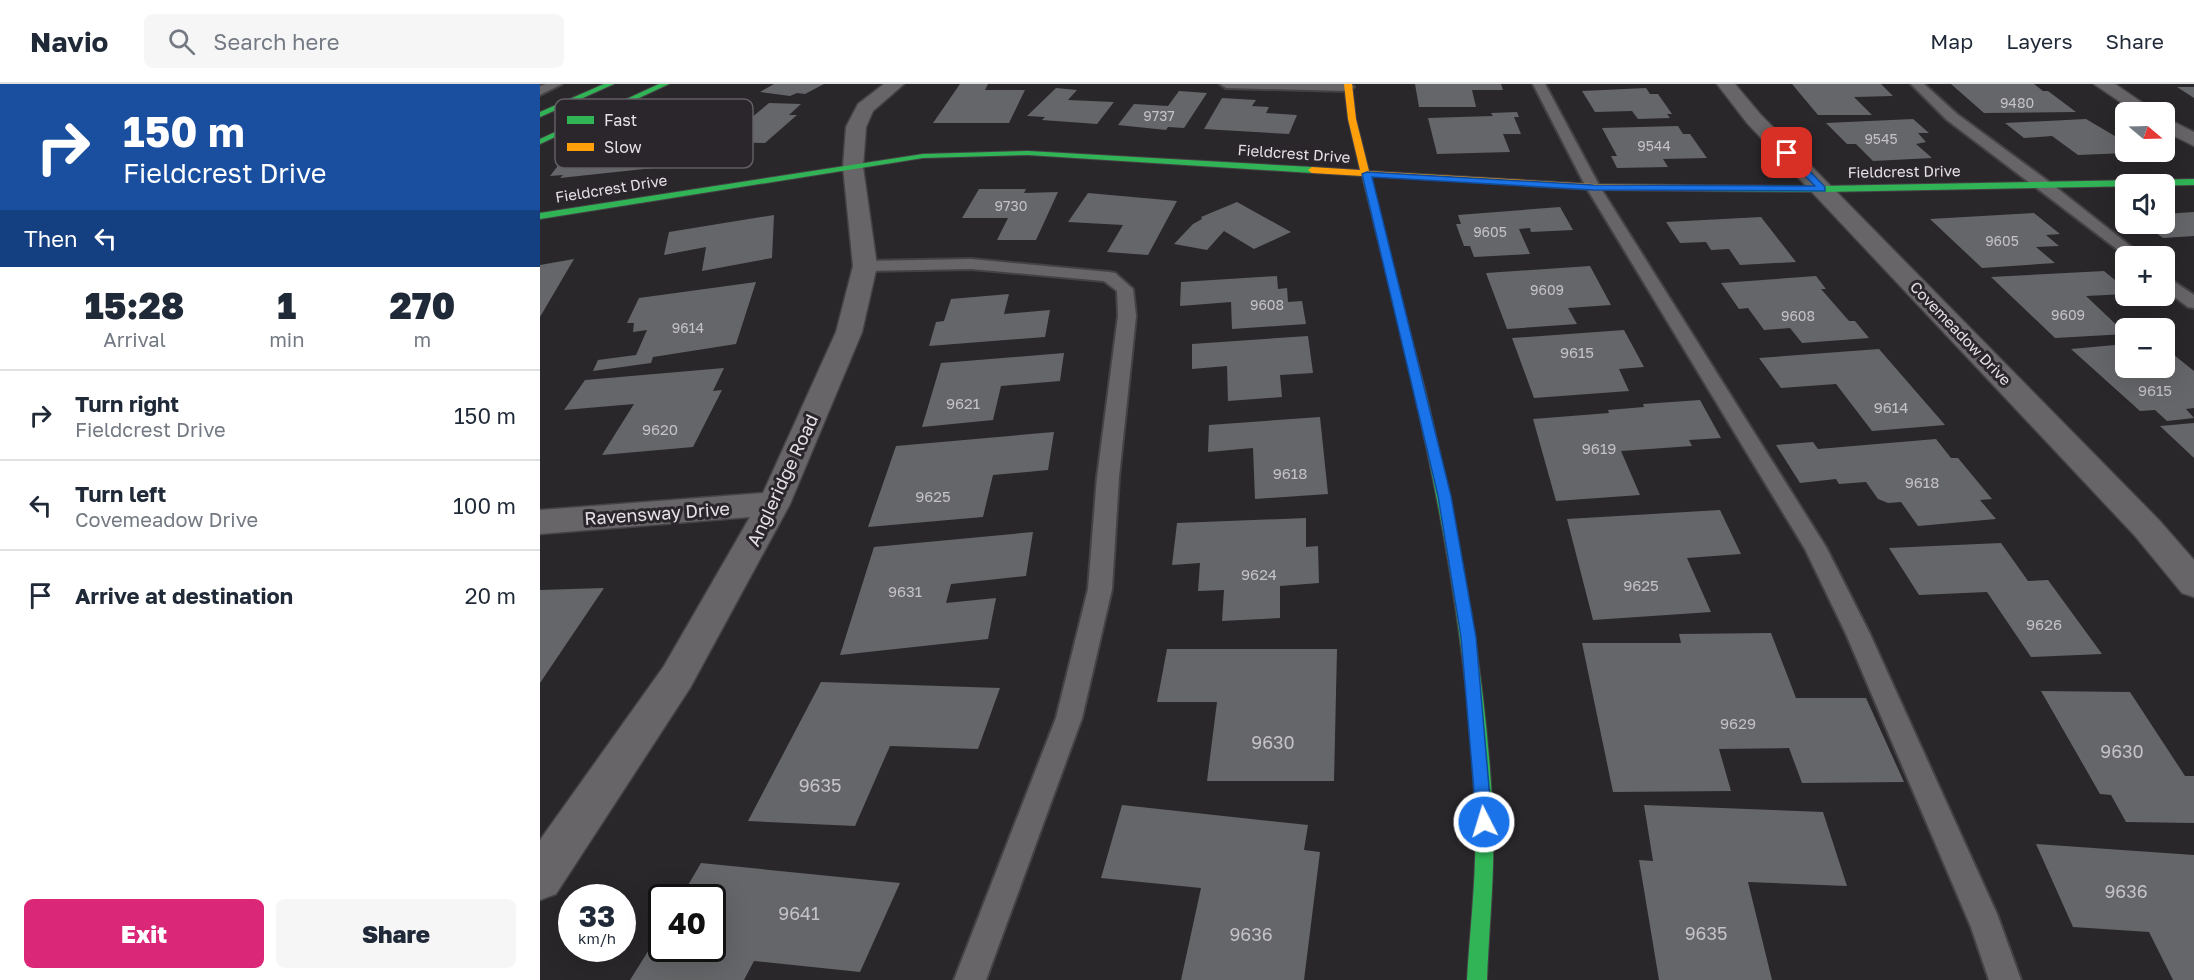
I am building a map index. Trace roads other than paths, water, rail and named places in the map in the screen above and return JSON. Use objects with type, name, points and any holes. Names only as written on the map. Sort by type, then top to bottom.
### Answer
[{"type":"street","points":[[576,99],[610,84]]},
{"type":"street","points":[[633,99],[665,84]]},
{"type":"street","name":"Angleridge Road","points":[[540,878],[677,677],[774,504],[849,332],[865,266],[862,224],[853,166],[856,127],[865,108],[895,84]]},
{"type":"street","name":"Covemeadow Drive","points":[[1726,84],[1754,119],[2147,528],[2194,584]]},
{"type":"street","points":[[2103,84],[2131,102]]},
{"type":"street","points":[[1348,85],[1352,119],[1445,496],[1468,637],[1484,822],[1477,980]]},
{"type":"street","points":[[540,115],[555,108]]},
{"type":"street","points":[[2175,129],[2194,140]]},
{"type":"street","points":[[540,142],[555,135]]},
{"type":"street","name":"Fieldcrest Drive","points":[[540,216],[923,156],[1028,153],[1593,188],[1822,189],[2194,182]]},
{"type":"street","name":"Ravensway Drive","points":[[540,522],[774,504]]},
{"type":"lane","points":[[540,91],[556,84]]},
{"type":"lane","points":[[1226,84],[1348,85]]},
{"type":"lane","points":[[1539,84],[1593,188],[1639,258],[1815,547],[1858,634],[1977,903],[2005,980]]},
{"type":"lane","points":[[1917,84],[1952,117],[2122,246]]},
{"type":"lane","points":[[865,266],[971,264],[1071,272],[1109,277],[1125,289],[1127,316],[1108,477],[1100,589],[1069,718],[970,980]]},
{"type":"lane","points":[[2175,288],[2194,303]]}]
